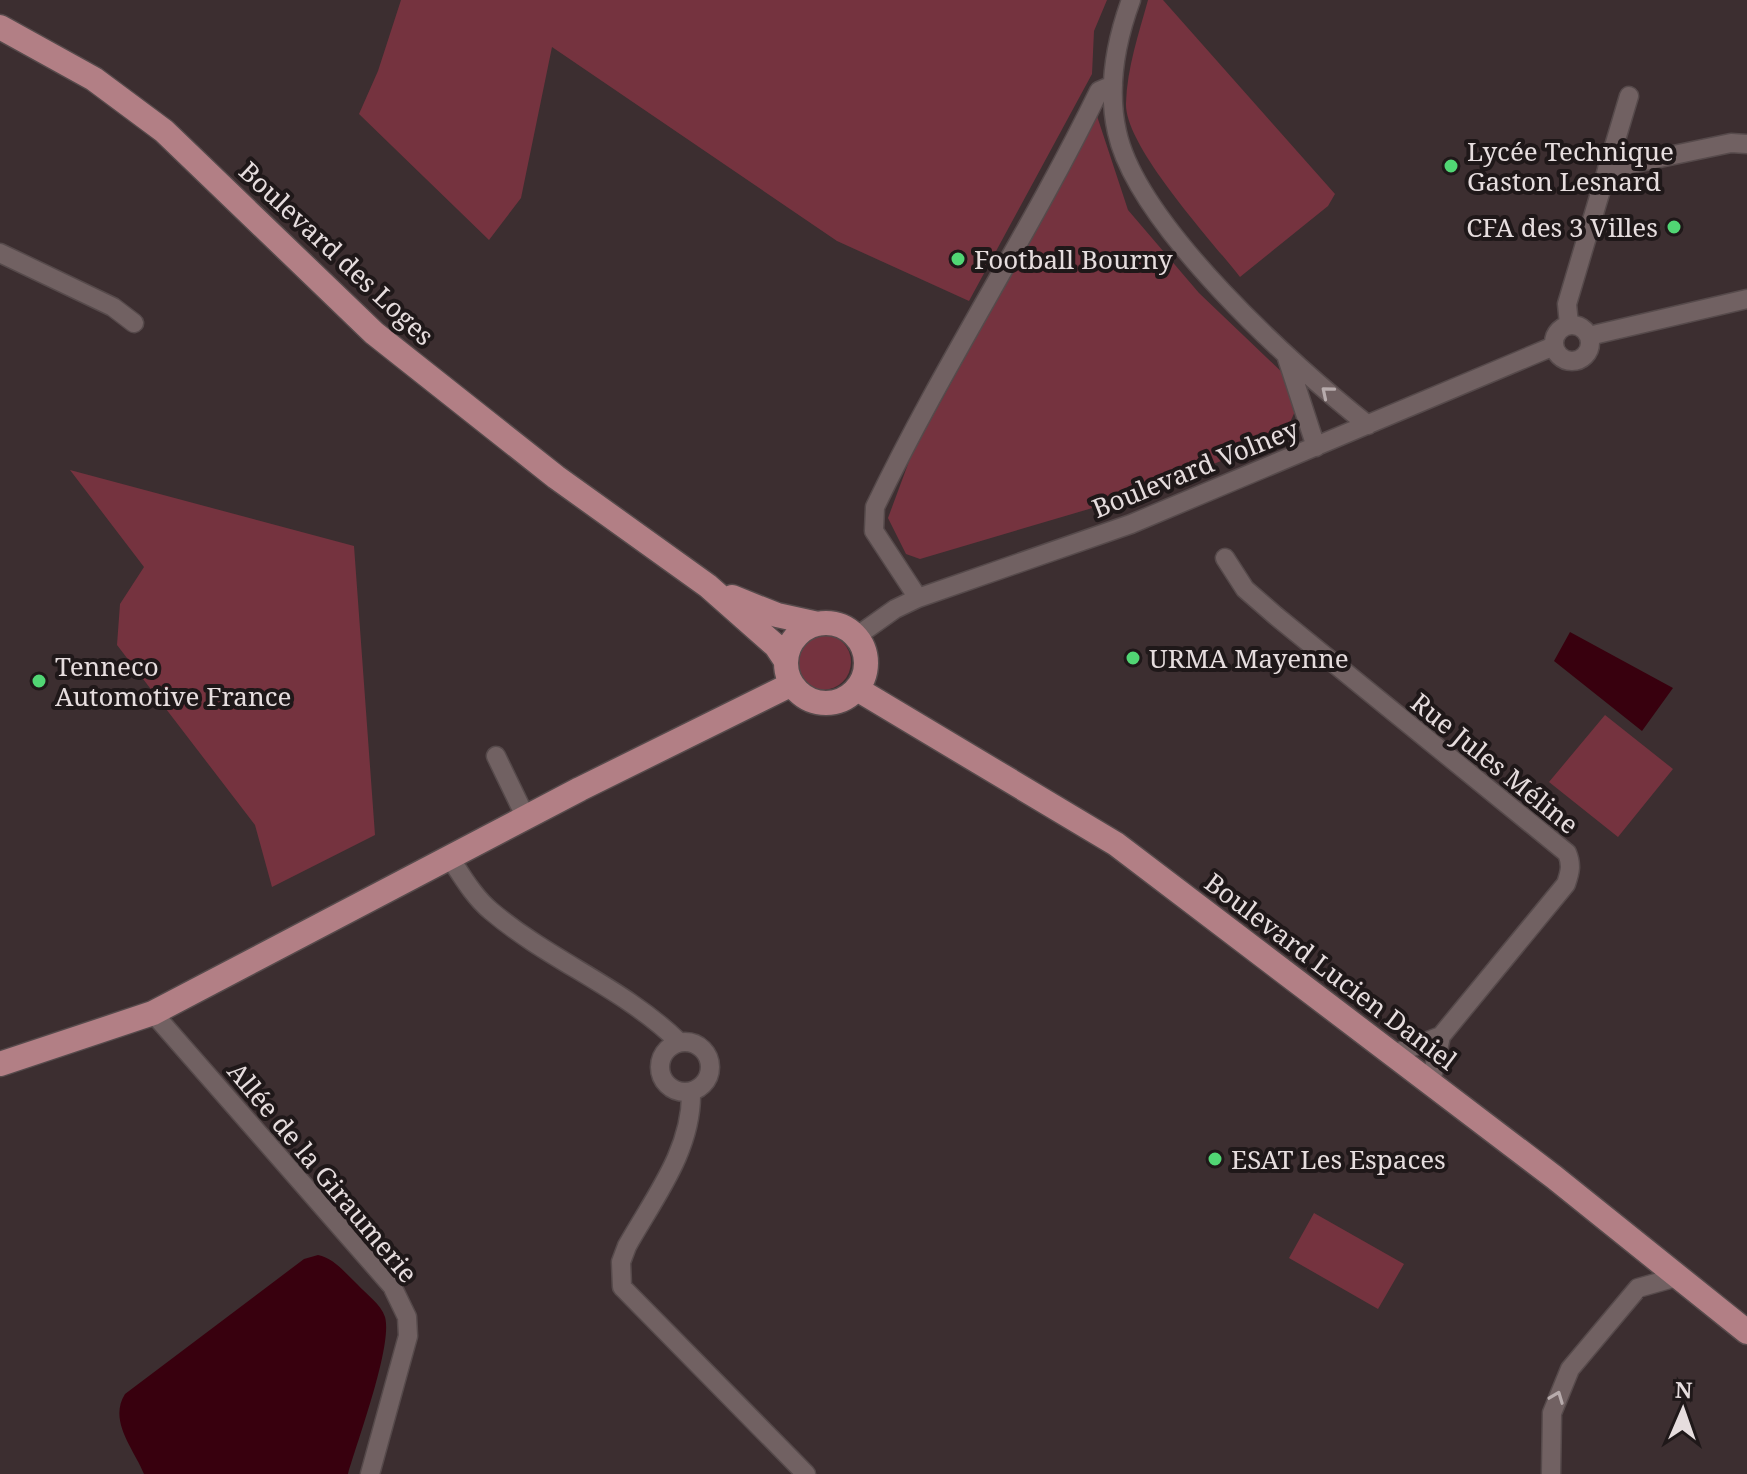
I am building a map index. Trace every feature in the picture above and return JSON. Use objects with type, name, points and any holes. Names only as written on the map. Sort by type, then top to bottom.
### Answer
[{"type":"main road","name":"Boulevard des Loges","points":[[0,27],[94,79],[164,131],[374,333],[556,477],[708,586],[776,646],[789,672]]},
{"type":"main road","name":"Boulevard des Loges","points":[[708,586],[777,615],[818,624]]},
{"type":"main road","points":[[818,624],[845,628],[857,636],[867,668],[857,689],[836,703],[823,704],[800,694],[789,672],[799,633],[818,624]]},
{"type":"main road","points":[[0,1064],[153,1013],[526,818],[789,672]]},
{"type":"main road","name":"Boulevard Lucien Daniel","points":[[857,689],[1116,844],[1431,1082],[1747,1332]]},
{"type":"street","points":[[1131,0],[1120,34],[1113,85],[1116,130],[1123,153],[1146,196],[1191,253],[1287,358],[1368,425]]},
{"type":"street","points":[[918,598],[874,531],[875,507],[945,370],[1026,235],[1099,91],[1113,85]]},
{"type":"street","points":[[1569,325],[1567,304],[1629,96]]},
{"type":"street","points":[[1607,169],[1731,143],[1747,144]]},
{"type":"street","points":[[0,253],[113,307],[134,323]]},
{"type":"street","points":[[1589,336],[1747,299]]},
{"type":"street","points":[[1569,325],[1581,327],[1589,336],[1587,353],[1577,360],[1565,359],[1554,346],[1556,335],[1569,325]]},
{"type":"street","name":"Boulevard Volney","points":[[857,636],[895,609],[918,598],[1081,544],[1554,346]]},
{"type":"street","points":[[1287,358],[1316,447]]},
{"type":"street","name":"Rue Jules Méline","points":[[1225,558],[1245,589],[1276,616],[1567,853],[1571,871],[1566,884],[1441,1036],[1431,1082]]},
{"type":"street","points":[[496,756],[526,818]]},
{"type":"street","points":[[450,858],[491,911],[549,953],[650,1014],[679,1042]]},
{"type":"street","name":"Allée de la Giraumerie","points":[[153,1013],[392,1286],[407,1317],[408,1336],[370,1474]]},
{"type":"street","points":[[1394,1054],[1441,1036]]},
{"type":"street","points":[[679,1042],[695,1043],[707,1054],[711,1069],[705,1084],[691,1093],[674,1091],[662,1081],[659,1065],[665,1050],[679,1042]]},
{"type":"street","points":[[691,1093],[691,1116],[685,1142],[627,1246],[621,1262],[622,1287],[806,1474]]},
{"type":"street","points":[[1551,1474],[1552,1413],[1570,1369],[1638,1288],[1677,1277]]},
{"type":"shaded area","points":[[401,0],[1107,0],[1094,31],[1092,74],[969,301],[837,241],[552,47],[521,198],[489,240],[359,114],[378,71]]},
{"type":"shaded area","points":[[1148,0],[1163,0],[1335,194],[1328,206],[1240,277],[1172,193],[1139,143],[1129,121],[1126,103],[1129,77]]},
{"type":"shaded area","points":[[1097,116],[1128,210],[1199,293],[1288,378],[1296,409],[1284,436],[1133,496],[920,559],[906,554],[888,518],[911,456]]},
{"type":"shaded area","points":[[70,470],[354,546],[375,835],[272,887],[255,825],[117,645],[120,604],[144,567]]},
{"type":"shaded area","points":[[1570,632],[1673,688],[1642,731],[1554,661]]},
{"type":"shaded area","points":[[823,634],[843,642],[851,662],[843,682],[823,690],[803,682],[795,662],[803,642]]},
{"type":"shaded area","points":[[1605,715],[1673,769],[1618,837],[1549,782]]},
{"type":"shaded area","points":[[1314,1213],[1404,1264],[1378,1309],[1289,1258]]},
{"type":"shaded area","points":[[318,1255],[339,1266],[377,1303],[385,1317],[384,1349],[379,1371],[348,1474],[144,1474],[121,1425],[119,1414],[125,1394],[304,1259]]},
{"type":"place","name":"Lycée Technique Gaston Lesnard","points":[[1451,166]]},
{"type":"place","name":"CFA des 3 Villes","points":[[1674,227]]},
{"type":"place","name":"Football Bourny","points":[[958,259]]},
{"type":"place","name":"URMA Mayenne","points":[[1133,658]]},
{"type":"place","name":"Tenneco Automotive France","points":[[39,681]]},
{"type":"place","name":"ESAT Les Espaces","points":[[1215,1159]]}]
